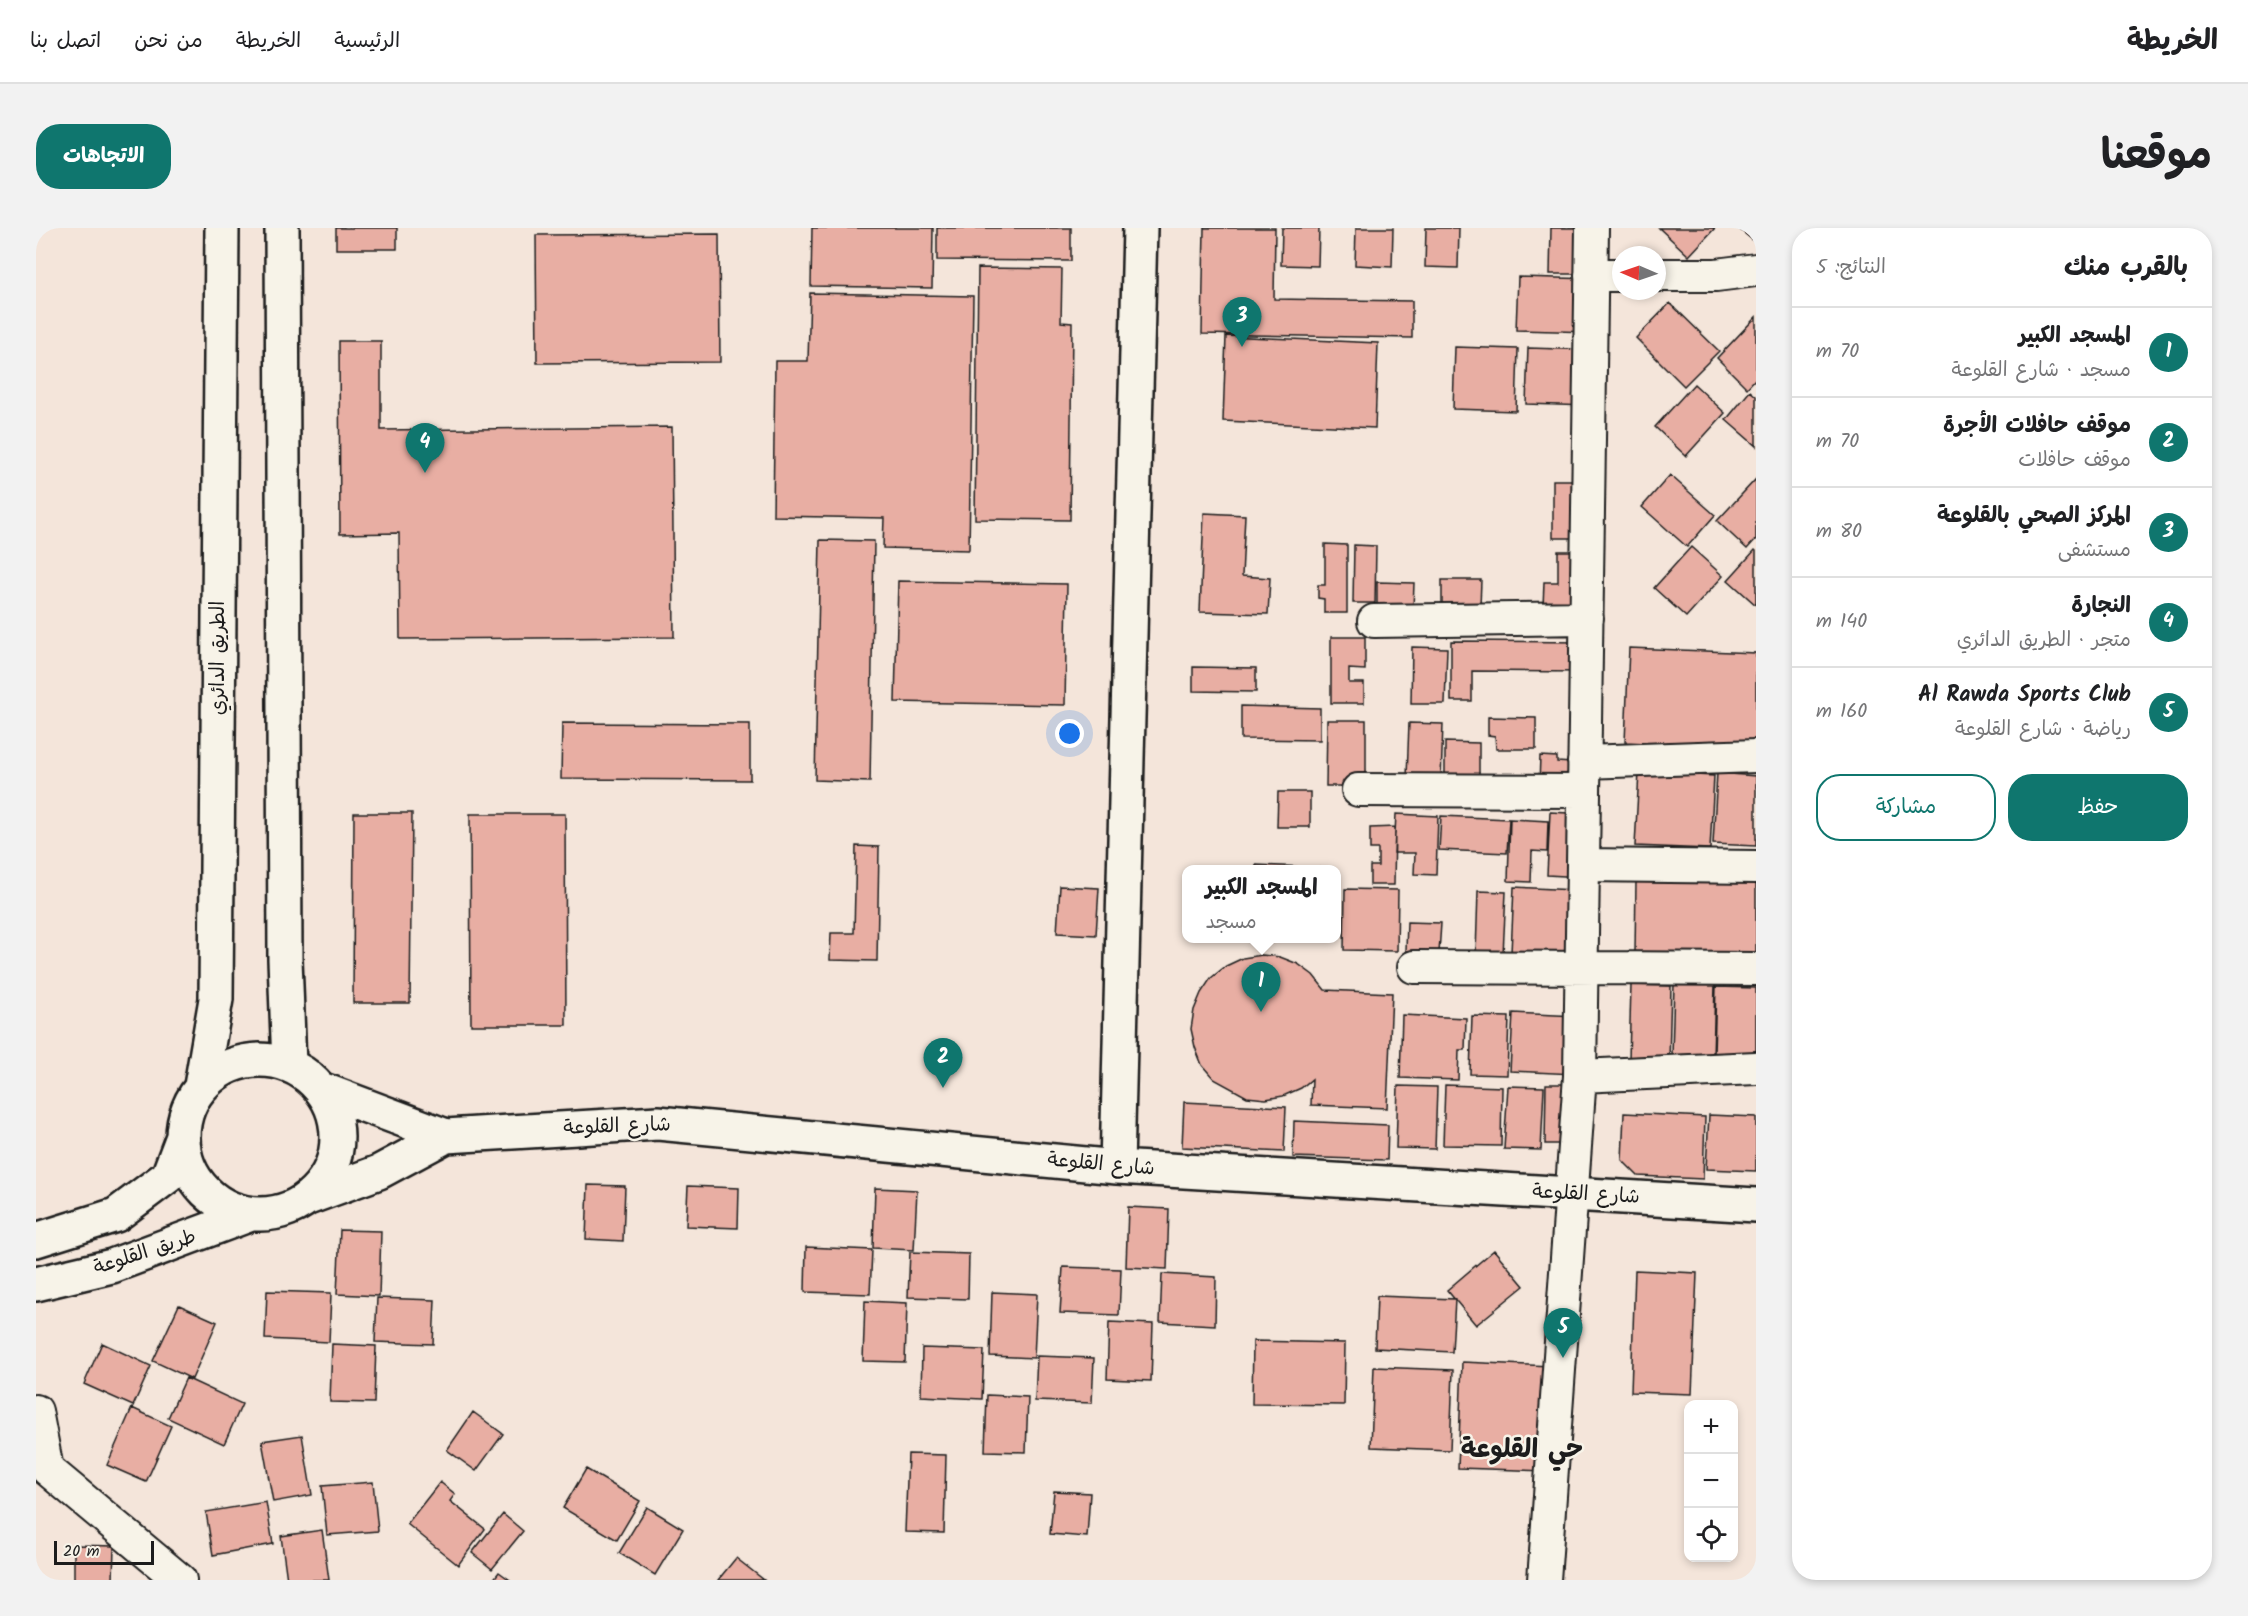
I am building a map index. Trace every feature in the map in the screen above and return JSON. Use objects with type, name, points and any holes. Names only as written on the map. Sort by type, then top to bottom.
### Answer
[{"type":"main road","name":"الطريق الدائري","points":[[201,1086],[216,999],[222,228]]},
{"type":"main road","points":[[282,228],[285,946],[290,1065]]},
{"type":"main road","points":[[1117,1167],[1140,228]]},
{"type":"main road","points":[[308,1198],[327,1173],[334,1158],[337,1134],[333,1110],[321,1089],[306,1075],[290,1065],[266,1059],[242,1061],[219,1070],[201,1086],[184,1119],[183,1138],[186,1161],[196,1181],[211,1197],[230,1209],[251,1214],[272,1214],[291,1208],[308,1198],[379,1172],[446,1136]]},
{"type":"main road","points":[[321,1089],[446,1136]]},
{"type":"main road","name":"شارع القلوعة","points":[[446,1136],[658,1123],[1117,1167],[1756,1205]]},
{"type":"main road","points":[[36,1240],[116,1215],[168,1176],[183,1138]]},
{"type":"main road","name":"طريق القلوعة","points":[[36,1284],[112,1266],[251,1214]]},
{"type":"street","points":[[1544,1580],[1580,1076],[1587,618],[1606,275],[1592,228]]},
{"type":"street","points":[[1666,275],[1716,275],[1756,270]]},
{"type":"street","points":[[1374,621],[1587,618]]},
{"type":"street","points":[[1358,790],[1584,776],[1756,756]]},
{"type":"street","points":[[1583,865],[1756,867]]},
{"type":"street","points":[[1414,967],[1756,969]]},
{"type":"street","points":[[1580,1076],[1756,1068]]},
{"type":"street","points":[[36,1411],[47,1469],[180,1580]]},
{"type":"building","points":[[336,228],[397,228],[397,249],[336,249]]},
{"type":"building","points":[[812,228],[933,228],[932,288],[811,286]]},
{"type":"building","points":[[937,228],[1071,228],[1071,261],[937,260]]},
{"type":"building","points":[[1204,228],[1275,228],[1274,299],[1412,301],[1412,338],[1202,334]]},
{"type":"building","points":[[1282,228],[1319,228],[1318,266],[1281,265]]},
{"type":"building","points":[[1356,228],[1393,228],[1392,267],[1355,265]]},
{"type":"building","points":[[1426,228],[1459,228],[1458,268],[1425,267]]},
{"type":"building","points":[[1551,228],[1596,228],[1595,274],[1550,274]]},
{"type":"building","points":[[1659,228],[1715,228],[1689,256]]},
{"type":"building","points":[[1738,228],[1756,228],[1756,243]]},
{"type":"building","points":[[719,234],[720,362],[537,363],[536,235]]},
{"type":"building","points":[[978,268],[1062,269],[1061,322],[1072,323],[1070,520],[975,519]]},
{"type":"building","points":[[1518,277],[1595,279],[1593,332],[1516,330]]},
{"type":"building","points":[[810,293],[973,296],[969,550],[883,548],[884,518],[773,516],[775,361],[808,361]]},
{"type":"building","points":[[1670,303],[1719,351],[1684,386],[1636,338]]},
{"type":"building","points":[[1756,317],[1756,378],[1747,388],[1717,358]]},
{"type":"building","points":[[1226,336],[1378,343],[1375,428],[1223,421]]},
{"type":"building","points":[[339,341],[381,341],[381,430],[672,427],[674,637],[400,639],[399,533],[340,534]]},
{"type":"building","points":[[1455,347],[1518,349],[1516,411],[1453,409]]},
{"type":"building","points":[[1528,348],[1593,350],[1591,406],[1526,404]]},
{"type":"building","points":[[1694,384],[1725,413],[1686,456],[1655,427]]},
{"type":"building","points":[[1750,391],[1756,396],[1756,446],[1726,420]]},
{"type":"building","points":[[1670,475],[1715,515],[1687,547],[1642,507]]},
{"type":"building","points":[[1756,479],[1756,539],[1747,549],[1717,521]]},
{"type":"building","points":[[1553,480],[1581,480],[1581,538],[1553,538]]},
{"type":"building","points":[[1204,513],[1245,515],[1242,576],[1270,578],[1268,614],[1200,612]]},
{"type":"building","points":[[820,540],[874,541],[870,782],[815,780]]},
{"type":"building","points":[[1325,544],[1347,545],[1347,613],[1324,613],[1324,599],[1318,598],[1318,585],[1325,585]]},
{"type":"building","points":[[1354,545],[1376,546],[1375,603],[1353,603]]},
{"type":"building","points":[[1691,547],[1723,576],[1686,617],[1654,588]]},
{"type":"building","points":[[1558,551],[1581,551],[1581,607],[1543,607],[1544,582],[1558,582]]},
{"type":"building","points":[[1756,551],[1756,605],[1728,580]]},
{"type":"building","points":[[1442,580],[1481,580],[1480,607],[1442,607]]},
{"type":"building","points":[[898,581],[1067,584],[1065,705],[895,702]]},
{"type":"building","points":[[1377,582],[1414,583],[1413,608],[1377,608]]},
{"type":"building","points":[[1331,637],[1365,637],[1365,670],[1349,669],[1349,683],[1364,683],[1364,703],[1331,703]]},
{"type":"building","points":[[1451,641],[1587,642],[1588,672],[1472,671],[1472,701],[1451,701]]},
{"type":"building","points":[[1412,647],[1447,648],[1445,704],[1411,704]]},
{"type":"building","points":[[1629,648],[1756,653],[1756,748],[1625,742]]},
{"type":"building","points":[[1193,667],[1256,668],[1256,692],[1193,691]]},
{"type":"building","points":[[1241,706],[1320,708],[1320,740],[1241,739]]},
{"type":"building","points":[[1488,717],[1536,718],[1536,749],[1496,749],[1495,736],[1488,735]]},
{"type":"building","points":[[1327,720],[1366,720],[1366,786],[1326,786]]},
{"type":"building","points":[[562,723],[750,724],[750,780],[561,779]]},
{"type":"building","points":[[1409,723],[1443,724],[1441,779],[1407,777]]},
{"type":"building","points":[[1445,742],[1479,743],[1479,774],[1445,774]]},
{"type":"building","points":[[1540,756],[1557,757],[1557,762],[1572,763],[1580,787],[1539,785]]},
{"type":"building","points":[[1639,772],[1714,776],[1710,849],[1635,846]]},
{"type":"building","points":[[1717,773],[1756,776],[1756,846],[1713,844]]},
{"type":"building","points":[[1278,792],[1310,792],[1310,827],[1277,827]]},
{"type":"building","points":[[1550,812],[1585,814],[1582,877],[1547,875]]},
{"type":"building","points":[[354,813],[412,813],[410,1003],[353,1003]]},
{"type":"building","points":[[470,814],[565,814],[566,1025],[471,1025]]},
{"type":"building","points":[[1396,814],[1438,816],[1436,875],[1414,874],[1415,853],[1394,853]]},
{"type":"building","points":[[1441,816],[1509,819],[1507,853],[1439,850]]},
{"type":"building","points":[[1510,819],[1548,821],[1547,852],[1532,851],[1531,882],[1508,881]]},
{"type":"building","points":[[1395,827],[1394,885],[1370,885],[1370,866],[1378,866],[1378,849],[1370,849],[1370,828]]},
{"type":"building","points":[[856,846],[879,847],[877,961],[830,960],[831,933],[854,933]]},
{"type":"building","points":[[1636,881],[1756,883],[1756,954],[1635,953]]},
{"type":"building","points":[[1060,886],[1099,888],[1096,935],[1057,933]]},
{"type":"building","points":[[1514,887],[1575,890],[1573,955],[1511,953]]},
{"type":"building","points":[[1345,889],[1398,890],[1397,951],[1344,950]]},
{"type":"building","points":[[1478,891],[1506,892],[1503,954],[1476,954]]},
{"type":"building","points":[[1407,922],[1441,923],[1439,953],[1406,951]]},
{"type":"building","points":[[1262,955],[1280,957],[1298,964],[1313,975],[1325,990],[1392,993],[1387,1108],[1311,1105],[1312,1079],[1301,1088],[1283,1096],[1266,1099],[1247,1097],[1214,1079],[1202,1065],[1191,1029],[1194,1010],[1201,993],[1211,978],[1226,966],[1243,958]]},
{"type":"building","points":[[1674,984],[1715,985],[1713,1057],[1672,1056]]},
{"type":"building","points":[[1631,985],[1671,986],[1669,1061],[1629,1060]]},
{"type":"building","points":[[1716,987],[1756,988],[1756,1060],[1749,1055],[1714,1053]]},
{"type":"building","points":[[1513,1013],[1577,1016],[1575,1074],[1510,1071]]},
{"type":"building","points":[[1402,1015],[1466,1018],[1465,1050],[1459,1050],[1458,1080],[1400,1078]]},
{"type":"building","points":[[1472,1016],[1509,1017],[1507,1075],[1470,1074]]},
{"type":"building","points":[[1546,1084],[1578,1084],[1576,1144],[1545,1144]]},
{"type":"building","points":[[1445,1085],[1502,1087],[1501,1146],[1443,1145]]},
{"type":"building","points":[[1398,1086],[1437,1087],[1435,1149],[1396,1148]]},
{"type":"building","points":[[1508,1086],[1544,1087],[1541,1150],[1504,1149]]},
{"type":"building","points":[[1184,1102],[1286,1107],[1284,1152],[1182,1147]]},
{"type":"building","points":[[1624,1113],[1705,1117],[1703,1179],[1638,1176],[1622,1160]]},
{"type":"building","points":[[1709,1115],[1756,1117],[1756,1171],[1706,1169]]},
{"type":"building","points":[[1294,1121],[1388,1125],[1387,1160],[1293,1157]]},
{"type":"building","points":[[588,1185],[625,1186],[623,1241],[586,1239]]},
{"type":"building","points":[[688,1186],[739,1188],[738,1228],[686,1226]]},
{"type":"building","points":[[875,1188],[917,1190],[914,1250],[873,1248]]},
{"type":"building","points":[[1128,1207],[1169,1209],[1167,1269],[1126,1267]]},
{"type":"building","points":[[340,1230],[381,1231],[379,1296],[337,1294]]},
{"type":"building","points":[[806,1247],[872,1250],[870,1294],[805,1292]]},
{"type":"building","points":[[1494,1250],[1524,1286],[1476,1325],[1447,1290]]},
{"type":"building","points":[[910,1252],[969,1254],[968,1299],[908,1297]]},
{"type":"building","points":[[1063,1267],[1121,1269],[1119,1315],[1060,1313]]},
{"type":"building","points":[[1635,1270],[1697,1273],[1692,1394],[1631,1392]]},
{"type":"building","points":[[1162,1274],[1216,1277],[1215,1325],[1160,1322]]},
{"type":"building","points":[[267,1291],[331,1293],[329,1342],[265,1339]]},
{"type":"building","points":[[992,1292],[1037,1294],[1034,1358],[990,1356]]},
{"type":"building","points":[[1377,1296],[1455,1299],[1452,1352],[1375,1348]]},
{"type":"building","points":[[377,1298],[435,1300],[433,1344],[375,1342]]},
{"type":"building","points":[[865,1301],[907,1303],[905,1362],[863,1361]]},
{"type":"building","points":[[179,1305],[217,1322],[192,1379],[153,1361]]},
{"type":"building","points":[[1109,1322],[1153,1324],[1151,1381],[1107,1379]]},
{"type":"building","points":[[1253,1341],[1345,1343],[1344,1405],[1252,1404]]},
{"type":"building","points":[[102,1343],[151,1366],[133,1406],[84,1384]]},
{"type":"building","points":[[332,1344],[376,1346],[374,1403],[330,1402]]},
{"type":"building","points":[[922,1348],[984,1350],[982,1399],[921,1396]]},
{"type":"building","points":[[1037,1356],[1094,1358],[1092,1403],[1035,1401]]},
{"type":"building","points":[[1462,1362],[1551,1366],[1547,1471],[1458,1468]]},
{"type":"building","points":[[1374,1367],[1453,1370],[1450,1450],[1371,1447]]},
{"type":"building","points":[[186,1378],[242,1404],[224,1444],[168,1418]]},
{"type":"building","points":[[987,1395],[1028,1397],[1026,1452],[985,1451]]},
{"type":"building","points":[[132,1408],[171,1426],[146,1482],[107,1465]]},
{"type":"building","points":[[473,1412],[503,1434],[476,1471],[447,1450]]},
{"type":"building","points":[[302,1435],[312,1495],[273,1502],[262,1441]]},
{"type":"building","points":[[908,1454],[946,1455],[944,1533],[905,1532]]},
{"type":"building","points":[[586,1469],[640,1501],[617,1540],[563,1508]]},
{"type":"building","points":[[373,1482],[378,1531],[327,1535],[322,1486]]},
{"type":"building","points":[[440,1482],[455,1494],[450,1501],[485,1529],[458,1565],[407,1524]]},
{"type":"building","points":[[1054,1491],[1090,1493],[1087,1537],[1050,1534]]},
{"type":"building","points":[[266,1502],[273,1544],[213,1555],[206,1512]]},
{"type":"building","points":[[647,1507],[683,1529],[655,1575],[619,1553]]},
{"type":"building","points":[[503,1514],[523,1531],[492,1569],[472,1553]]},
{"type":"building","points":[[322,1530],[329,1580],[287,1580],[281,1536]]},
{"type":"building","points":[[74,1545],[114,1546],[113,1580],[74,1580]]},
{"type":"building","points":[[736,1558],[764,1580],[718,1580]]},
{"type":"building","points":[[499,1572],[510,1580],[493,1580]]},
{"type":"place","name":"المركز الصحي بالقلوعة","points":[[1242,347]]},
{"type":"place","name":"النجارة","points":[[425,473]]},
{"type":"place","name":"المسجد الكبير","points":[[1261,1012]]},
{"type":"place","name":"موقف حافلات الأجرة","points":[[943,1088]]},
{"type":"place","name":"Al Rawda Sports Club","points":[[1563,1358]]},
{"type":"district","name":"حي القلوعة","points":[[1522,1450]]}]
